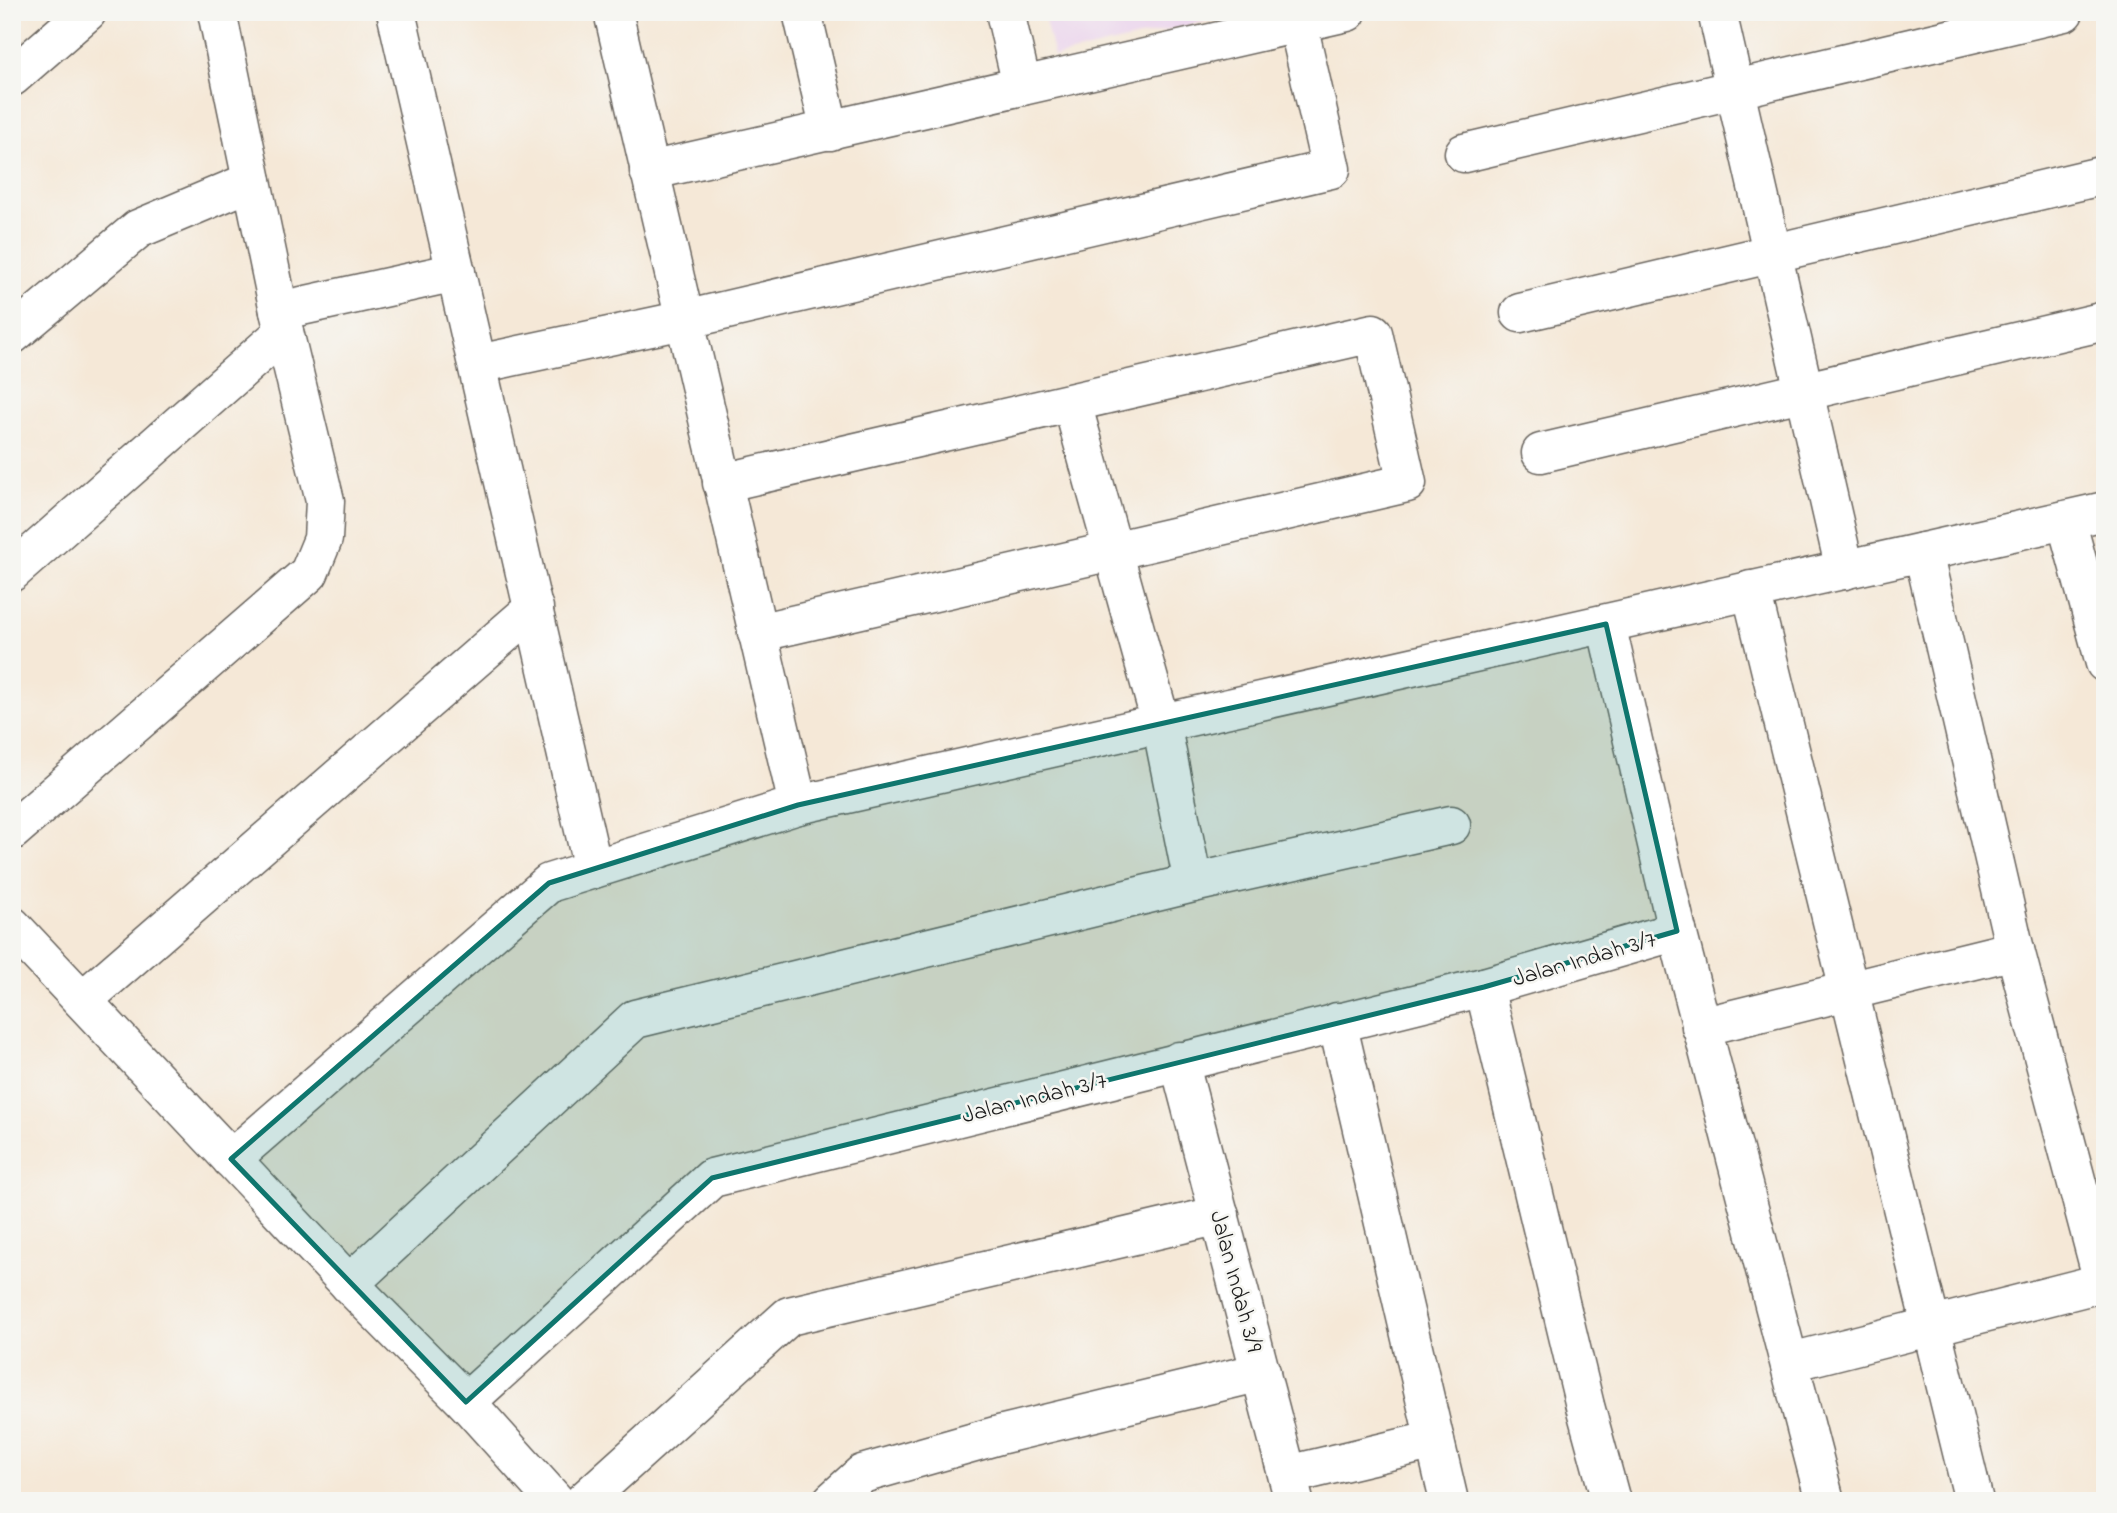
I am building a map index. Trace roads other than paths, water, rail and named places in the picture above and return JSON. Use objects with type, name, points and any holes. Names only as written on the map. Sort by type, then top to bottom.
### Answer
[{"type":"street","points":[[12,77],[87,12]]},
{"type":"street","points":[[12,831],[309,573],[323,539],[325,501],[281,322],[217,12]]},
{"type":"street","points":[[396,12],[593,869]]},
{"type":"street","points":[[613,12],[797,805]]},
{"type":"street","points":[[802,12],[830,131]]},
{"type":"street","points":[[1005,12],[1022,86]]},
{"type":"street","points":[[649,172],[1347,12]]},
{"type":"street","points":[[1717,12],[1845,570]]},
{"type":"street","points":[[1464,153],[2064,12]]},
{"type":"street","points":[[478,364],[684,320],[1331,169],[1298,24]]},
{"type":"street","points":[[1520,313],[2105,175]]},
{"type":"street","points":[[12,335],[138,229],[251,181]]},
{"type":"street","points":[[12,572],[281,322],[456,272]]},
{"type":"street","points":[[1541,453],[2105,321]]},
{"type":"street","points":[[722,483],[1373,333],[1407,483],[757,633]]},
{"type":"street","points":[[1072,403],[1161,723],[1193,883]]},
{"type":"street","points":[[231,1159],[549,883],[797,805],[2105,511]]},
{"type":"street","points":[[2066,520],[2105,663]]},
{"type":"street","points":[[1791,1362],[2104,1285],[2015,950],[1923,552]]},
{"type":"street","points":[[1751,590],[1974,1501]]},
{"type":"street","points":[[83,1000],[534,608]]},
{"type":"street","points":[[1606,624],[1677,931],[1825,1501]]},
{"type":"street","points":[[349,1284],[635,1019],[1193,883],[1451,825]]},
{"type":"street","points":[[12,926],[349,1284],[466,1402],[555,1501]]},
{"type":"street","name":"Jalan Indah 3/7","points":[[466,1402],[712,1178],[1484,987],[1677,931]]},
{"type":"street","points":[[1701,1027],[2015,950]]},
{"type":"street","points":[[1484,987],[1585,1406],[1611,1501]]},
{"type":"street","points":[[1337,1022],[1449,1501]]},
{"type":"street","name":"Jalan Indah 3/9","points":[[1179,1061],[1291,1488]]},
{"type":"street","points":[[584,1501],[789,1317],[1220,1215]]},
{"type":"street","points":[[832,1501],[862,1474],[999,1434],[1261,1373]]},
{"type":"street","points":[[1291,1488],[1435,1440]]}]
